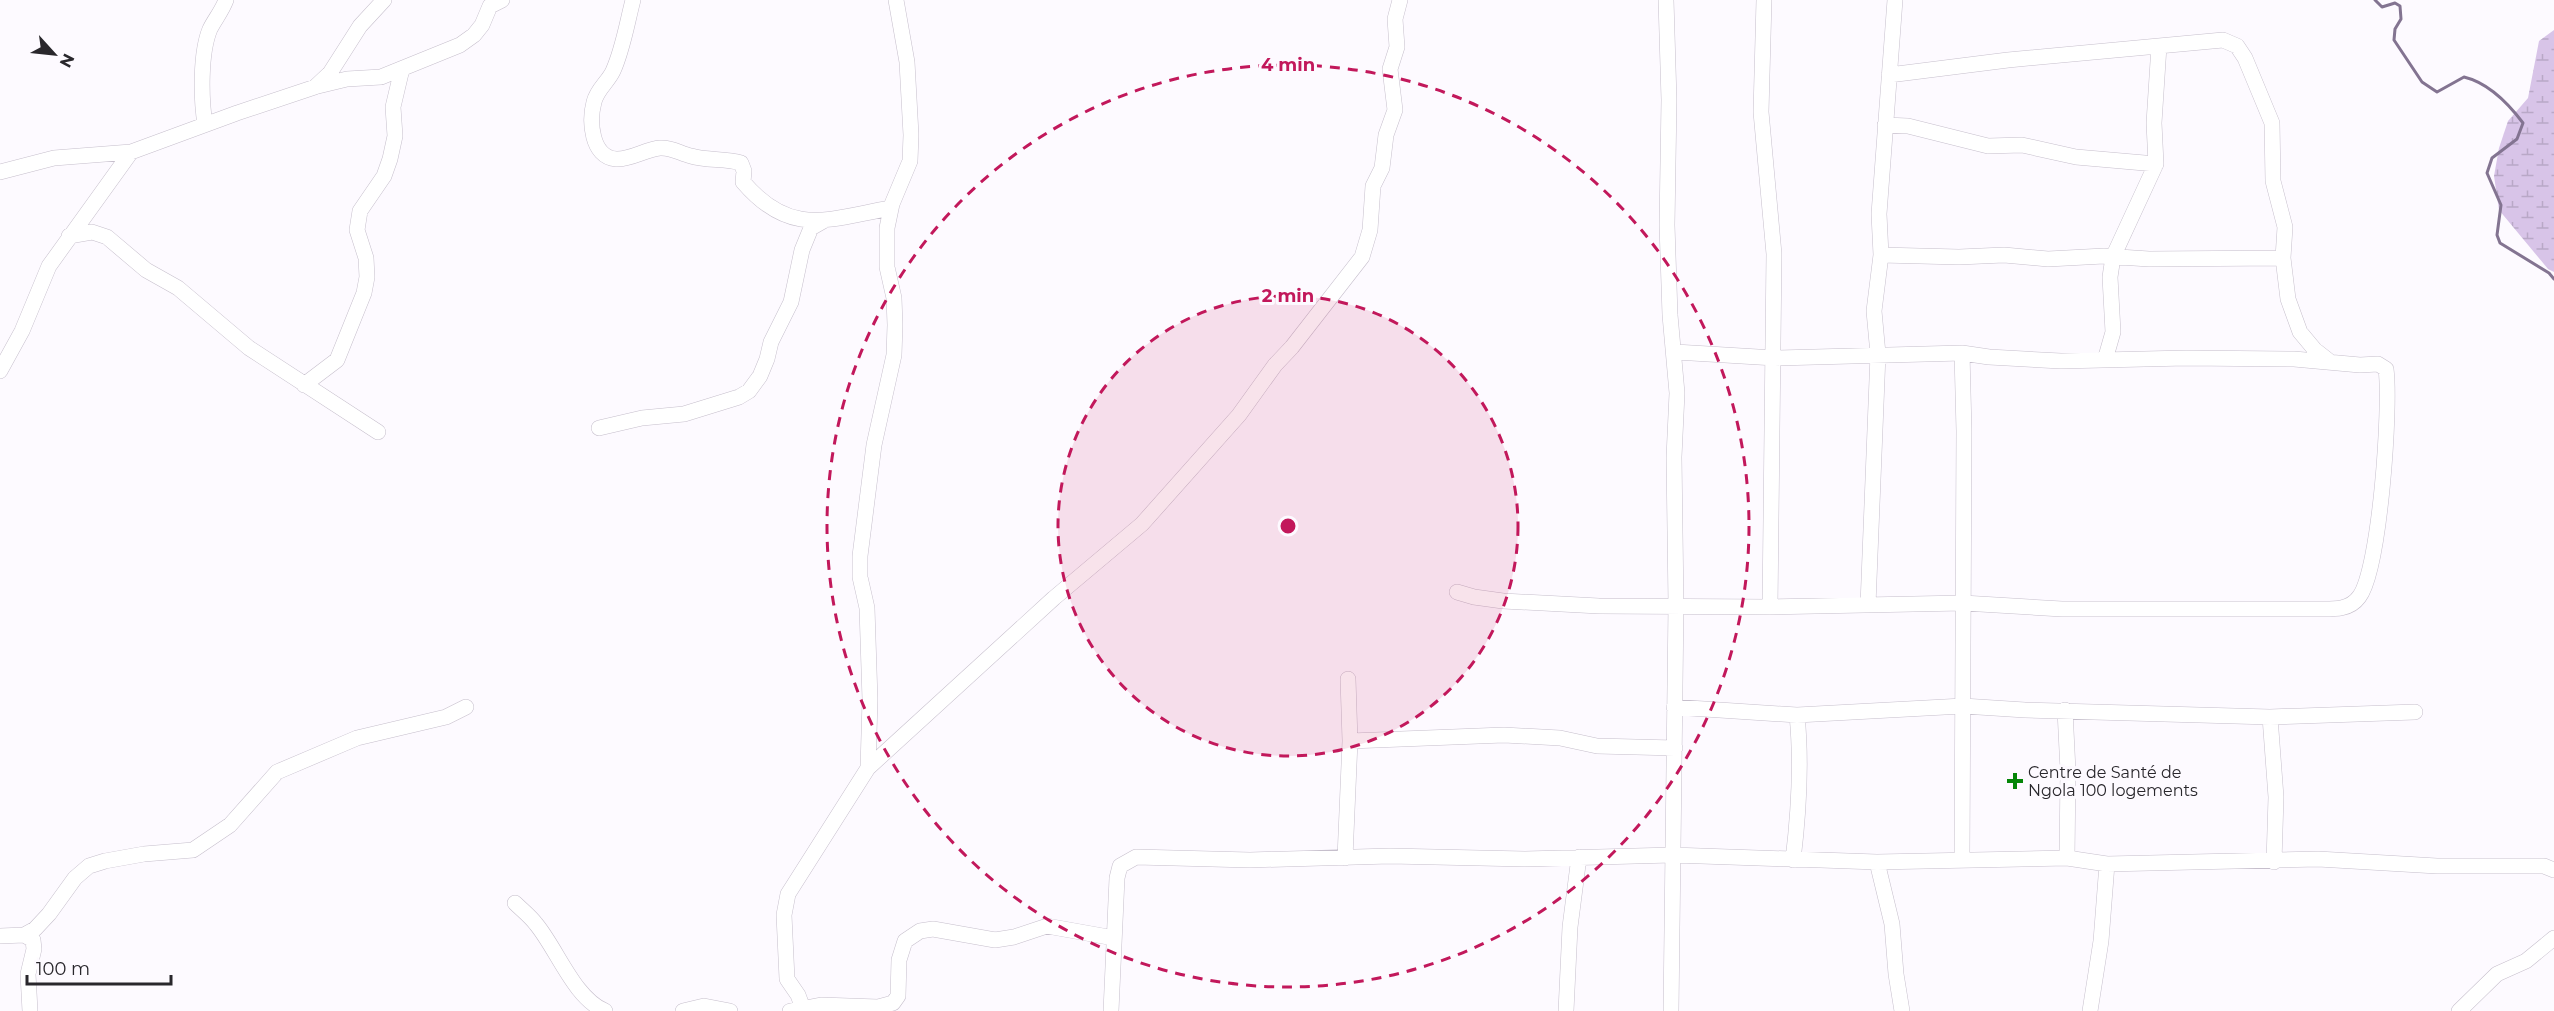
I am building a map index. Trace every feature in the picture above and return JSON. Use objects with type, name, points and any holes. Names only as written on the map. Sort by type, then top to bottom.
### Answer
[{"type":"street","points":[[205,124],[201,97],[204,63],[210,30],[222,12],[226,0]]},
{"type":"street","points":[[315,87],[330,73],[360,26],[384,0]]},
{"type":"street","points":[[0,172],[54,158],[131,152],[315,87],[347,79],[381,77],[460,45],[474,35],[482,25],[490,6],[502,0]]},
{"type":"street","points":[[633,0],[613,73],[600,88],[594,102],[592,129],[596,146],[606,156],[618,159],[662,147],[698,158],[718,161],[732,160],[741,164],[744,171],[743,182],[759,200],[772,210],[796,218],[825,220],[891,208]]},
{"type":"street","points":[[868,768],[870,700],[867,608],[860,581],[860,556],[874,446],[894,355],[894,298],[886,267],[887,228],[891,208],[910,161],[911,135],[907,62],[896,0]]},
{"type":"street","points":[[1114,938],[1047,926],[1014,937],[995,940],[933,929],[920,931],[905,941],[899,960],[898,996],[893,1003],[878,1007],[821,1005],[799,1011],[798,995],[787,979],[784,923],[788,894],[868,768],[1054,598],[1144,522],[1239,415],[1275,365],[1292,347],[1362,257],[1370,230],[1373,186],[1382,168],[1386,135],[1395,110],[1390,69],[1396,47],[1395,20],[1400,0]]},
{"type":"street","points":[[1666,0],[1669,90],[1667,225],[1670,315],[1675,352],[1676,605],[1671,1011]]},
{"type":"street","points":[[1764,0],[1761,112],[1774,254],[1775,357],[1770,607]]},
{"type":"street","points":[[1868,605],[1878,354],[1874,311],[1881,255],[1879,214],[1895,0]]},
{"type":"street","points":[[1889,75],[1997,61],[2223,40],[2237,46],[2246,58],[2272,123],[2273,181],[2285,227],[2283,258],[2288,299],[2300,332],[2314,350],[2329,361]]},
{"type":"street","points":[[2105,360],[2113,332],[2110,277],[2113,257],[2156,164],[2154,123],[2158,46]]},
{"type":"street","points":[[304,385],[337,360],[364,293],[367,277],[366,258],[357,230],[360,211],[384,176],[390,159],[395,136],[393,107],[402,69]]},
{"type":"street","points":[[1885,125],[1908,126],[1988,146],[2022,145],[2076,157],[2156,164]]},
{"type":"street","points":[[0,370],[22,331],[49,266],[131,152]]},
{"type":"street","points":[[599,428],[642,418],[684,414],[739,397],[749,390],[760,376],[771,342],[791,302],[802,250],[811,228],[825,220]]},
{"type":"street","points":[[69,236],[92,232],[107,237],[146,270],[178,288],[249,348],[378,432]]},
{"type":"street","points":[[1881,255],[2004,255],[2048,259],[2283,258]]},
{"type":"street","points":[[1456,592],[1474,597],[1529,603],[1770,607],[1963,603],[2062,609],[2344,608],[2359,597],[2370,572],[2380,497],[2389,389],[2386,369],[2378,364],[2186,358],[2061,361],[1989,357],[1962,352],[1775,357],[1675,352]]},
{"type":"street","points":[[1962,352],[1962,860]]},
{"type":"street","points":[[1345,858],[1350,741],[1348,679]]},
{"type":"street","points":[[1674,707],[1797,716],[1963,706],[2270,717],[2415,712]]},
{"type":"street","points":[[0,936],[24,935],[35,929],[75,878],[89,866],[144,854],[193,850],[230,825],[277,772],[357,738],[446,717],[466,707]]},
{"type":"street","points":[[2065,710],[2068,771],[2067,858]]},
{"type":"street","points":[[1793,860],[1800,800],[1801,755],[1797,716]]},
{"type":"street","points":[[2270,717],[2276,797],[2274,862]]},
{"type":"street","points":[[1350,741],[1504,735],[1560,738],[1597,746],[1675,748]]},
{"type":"street","points":[[1123,1011],[1111,1005],[1117,878],[1120,866],[1136,856],[1250,860],[1390,856],[1525,859],[1672,855],[1877,862],[2067,858],[2107,864],[2274,862],[2318,859],[2437,866],[2544,866],[2554,870]]},
{"type":"street","points":[[1566,1011],[1570,927],[1579,857]]},
{"type":"street","points":[[1877,862],[1892,924],[1902,1011]]},
{"type":"street","points":[[2090,1011],[2101,941],[2107,864]]},
{"type":"street","points":[[515,903],[536,924],[583,993],[596,1007],[606,1011]]},
{"type":"street","points":[[24,935],[33,940],[34,949],[28,974],[30,1011]]},
{"type":"street","points":[[2459,1011],[2497,974],[2526,961],[2554,938]]},
{"type":"street","points":[[683,1011],[704,1006],[730,1011]]},
{"type":"green space","points":[[2554,30],[2554,272],[2548,269],[2499,210],[2494,176],[2499,148],[2508,121],[2528,98],[2539,41]]},
{"type":"waterway","points":[[2375,0],[2382,7],[2395,3],[2400,6],[2401,19],[2395,29],[2394,40],[2422,82],[2437,92],[2464,77],[2473,80],[2497,95],[2523,123],[2517,139],[2492,158],[2487,173],[2501,205],[2497,235],[2500,243],[2549,273],[2554,279]]},
{"type":"place","name":"Centre de Santé de Ngola 100 logements","points":[[2015,781]]}]
